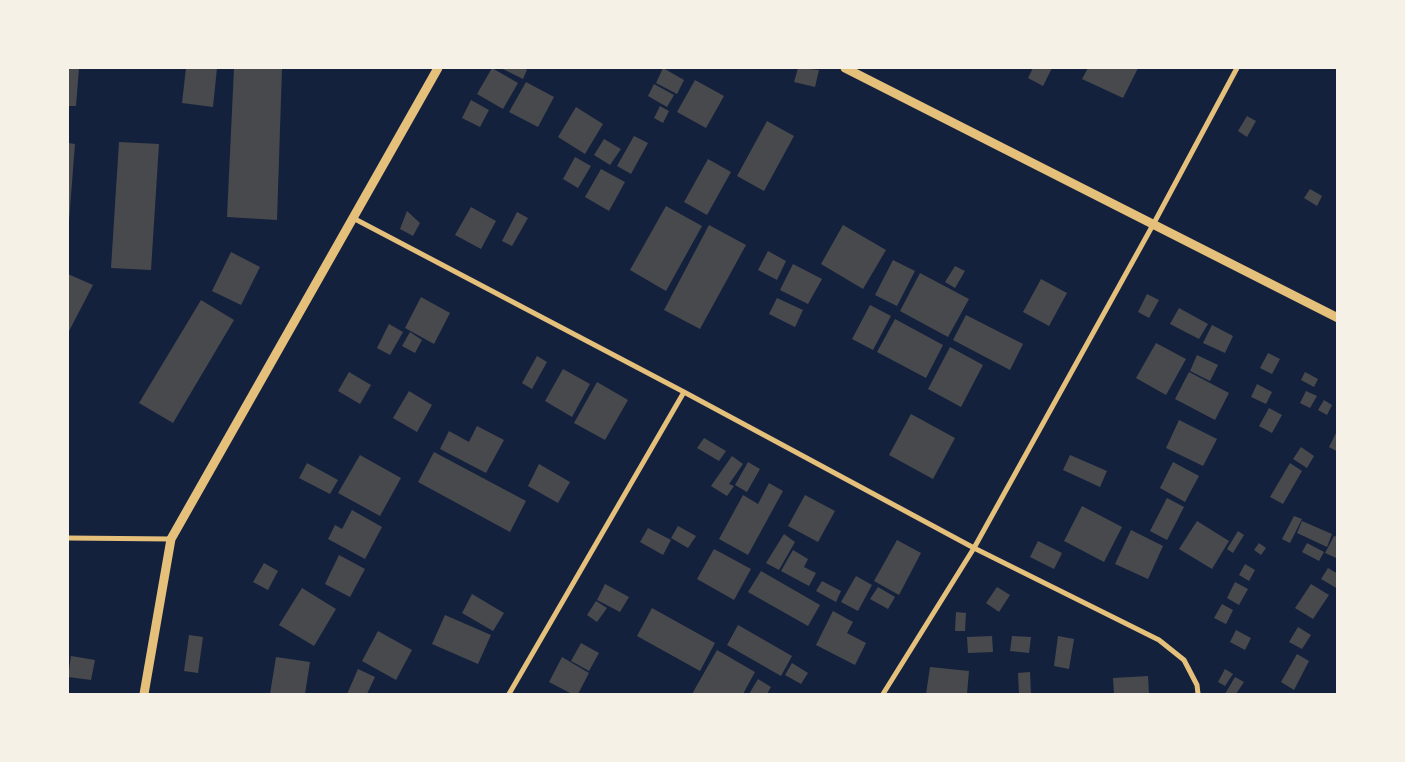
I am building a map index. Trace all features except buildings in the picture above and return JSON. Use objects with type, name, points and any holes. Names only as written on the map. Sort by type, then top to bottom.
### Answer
[{"type":"street","points":[[144,694],[171,539],[438,68]]},
{"type":"street","points":[[845,68],[1338,318]]},
{"type":"street","points":[[883,694],[974,548],[1154,224],[1236,68]]},
{"type":"street","points":[[353,218],[684,392],[974,548],[1159,640],[1184,660],[1197,686],[1198,694]]},
{"type":"street","points":[[509,694],[684,392]]},
{"type":"street","points":[[68,538],[171,539]]}]
